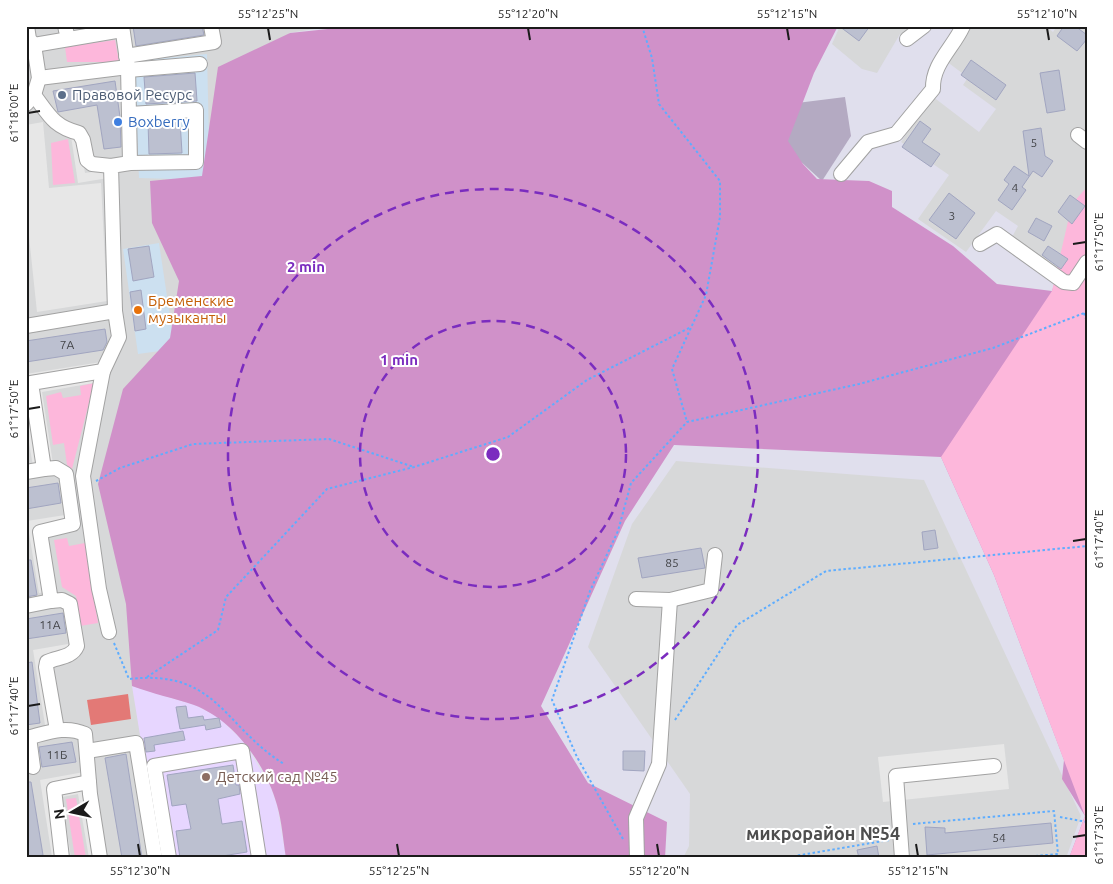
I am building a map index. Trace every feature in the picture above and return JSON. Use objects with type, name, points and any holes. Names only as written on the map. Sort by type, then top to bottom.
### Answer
[{"type":"lane","points":[[27,26],[29,38],[34,45],[39,78],[30,100],[64,129],[79,133],[83,140],[87,160],[92,164],[111,166],[196,162],[196,110],[129,114]]},
{"type":"lane","points":[[39,78],[127,64],[214,42],[211,26]]},
{"type":"lane","points":[[907,38],[924,26]]},
{"type":"lane","points":[[841,174],[868,142],[896,134],[934,89],[933,78],[938,65],[963,26]]},
{"type":"lane","points":[[34,45],[66,33],[122,28],[127,64],[130,164]]},
{"type":"lane","points":[[127,64],[200,64]]},
{"type":"lane","points":[[110,632],[99,589],[83,476],[103,371],[119,337],[115,311],[111,166]]},
{"type":"lane","points":[[980,244],[998,234],[1064,282],[1073,283],[1087,262]]},
{"type":"lane","points":[[26,326],[115,311]]},
{"type":"lane","points":[[44,469],[31,383],[103,371]]},
{"type":"lane","points":[[26,472],[56,468],[66,474],[73,524],[40,532],[51,601]]},
{"type":"lane","points":[[636,599],[670,600],[711,590],[715,555]]},
{"type":"lane","points":[[26,606],[62,600],[70,604],[77,646],[70,654],[47,662],[46,667],[57,730]]},
{"type":"lane","points":[[636,858],[636,818],[659,764],[670,600]]},
{"type":"lane","points":[[33,767],[28,738],[57,730],[73,728],[85,734],[89,782],[100,858]]},
{"type":"lane","points":[[87,750],[136,743],[156,858]]},
{"type":"lane","points":[[169,858],[154,766],[242,752],[259,858]]},
{"type":"lane","points":[[902,858],[896,776],[994,766]]},
{"type":"lane","points":[[62,858],[54,789],[89,782]]},
{"type":"path","points":[[642,26],[652,58],[659,104],[720,181],[720,217],[706,295],[672,369],[687,422]]},
{"type":"path","points":[[625,843],[577,758],[552,700],[590,591],[618,531],[631,483],[687,422],[859,384],[993,348],[1086,313],[1087,322]]},
{"type":"path","points":[[147,677],[218,630],[226,597],[328,489],[414,467],[508,437],[587,380],[691,327]]},
{"type":"path","points":[[85,487],[120,468],[194,444],[329,439],[414,467]]},
{"type":"path","points":[[674,721],[737,624],[826,571],[1087,546]]},
{"type":"path","points":[[110,632],[129,679],[147,677],[168,678],[212,697],[267,753],[284,764]]},
{"type":"path","points":[[783,858],[901,832],[1054,811],[1058,854],[1012,858]]},
{"type":"path","points":[[1060,817],[1087,822]]},
{"type":"shaded area","points":[[26,26],[333,26],[289,33],[160,858],[26,858]]},
{"type":"shaded area","points":[[356,26],[838,26],[814,73],[788,141],[803,164],[817,179],[869,181],[892,191],[892,207],[953,246],[997,284],[1052,291],[1087,187],[1087,858],[1069,858],[1085,816],[1062,779],[1064,760],[994,575],[941,457],[674,445],[625,521],[541,706],[588,783],[667,822],[665,858],[286,858],[280,818],[272,790],[256,760],[235,733],[209,712],[194,705],[132,686],[126,604],[98,484],[123,389],[170,338],[179,281],[152,223],[150,181],[202,176],[218,67],[290,33]]},
{"type":"shaded area","points":[[840,26],[911,26],[904,36],[900,34],[877,73],[862,69],[832,44]]},
{"type":"shaded area","points":[[971,26],[1046,26],[1053,32],[1057,26],[1087,26],[1087,226],[1062,278],[1012,237],[1018,226],[996,211],[966,252],[918,219],[949,175],[901,142],[932,96],[979,132],[996,109],[963,85],[967,79],[946,61]]},
{"type":"shaded area","points":[[115,40],[119,62],[67,62],[65,47]]},
{"type":"shaded area","points":[[207,54],[210,180],[139,178],[134,61]]},
{"type":"shaded area","points":[[845,97],[851,136],[822,181],[786,148],[797,103]]},
{"type":"shaded area","points":[[43,122],[49,188],[101,183],[107,301],[37,312],[26,208],[26,125]]},
{"type":"shaded area","points":[[79,135],[85,173],[107,170],[108,178],[78,183],[71,136]]},
{"type":"shaded area","points":[[68,139],[75,183],[53,185],[51,143]]},
{"type":"shaded area","points":[[1087,187],[1087,858],[1069,858],[1085,816],[994,575],[941,457],[1052,291],[1072,204]]},
{"type":"shaded area","points":[[159,243],[175,349],[138,354],[123,249]]},
{"type":"shaded area","points":[[101,362],[103,369],[27,381],[40,464],[33,466],[26,425],[26,374]]},
{"type":"shaded area","points":[[98,375],[99,382],[42,392],[53,464],[46,465],[33,386]]},
{"type":"shaded area","points":[[94,383],[72,469],[67,465],[64,443],[53,445],[46,396],[61,392],[63,398],[81,395],[80,386]]},
{"type":"shaded area","points":[[676,461],[924,480],[1081,816],[1066,858],[683,858],[689,846],[690,794],[588,647],[632,524]]},
{"type":"shaded area","points":[[65,515],[66,522],[35,527],[46,592],[39,593],[27,521]]},
{"type":"shaded area","points":[[67,538],[69,546],[85,543],[98,623],[80,626],[76,596],[62,587],[54,540]]},
{"type":"shaded area","points":[[68,644],[69,651],[41,656],[52,724],[45,725],[33,650]]},
{"type":"shaded area","name":"Детский сад №45","points":[[132,686],[195,705],[218,717],[245,743],[271,788],[277,805],[286,858],[160,858]]},
{"type":"shaded area","points":[[128,694],[131,719],[91,725],[87,700]]},
{"type":"shaded area","points":[[1004,744],[1009,789],[883,802],[878,757]]},
{"type":"shaded area","points":[[84,772],[85,780],[48,786],[59,856],[52,857],[40,780]]},
{"type":"shaded area","points":[[84,786],[96,858],[89,858],[78,794],[62,797],[71,858],[65,858],[55,791]]},
{"type":"shaded area","points":[[76,798],[86,858],[75,858],[66,799]]},
{"type":"building","points":[[133,26],[202,26],[204,35],[136,46]]},
{"type":"building","points":[[839,26],[870,26],[859,41]]},
{"type":"building","points":[[1064,26],[1075,26],[1087,35],[1087,39],[1077,51],[1057,36]]},
{"type":"building","points":[[971,60],[1006,85],[996,100],[961,75]]},
{"type":"building","points":[[1059,70],[1065,110],[1047,113],[1040,73]]},
{"type":"building","points":[[195,73],[197,101],[146,104],[144,77]]},
{"type":"building","points":[[115,81],[120,117],[121,147],[104,149],[97,105],[58,112],[53,91]]},
{"type":"building","points":[[180,120],[182,153],[149,154],[148,122]]},
{"type":"building","points":[[920,121],[931,129],[922,142],[940,154],[931,167],[902,147]]},
{"type":"building","points":[[1041,128],[1045,156],[1053,161],[1042,177],[1033,171],[1022,187],[1026,190],[1012,210],[998,200],[1009,184],[1004,180],[1014,166],[1029,176],[1023,131]]},
{"type":"building","points":[[949,193],[975,213],[956,239],[929,220]]},
{"type":"building","points":[[1070,195],[1085,206],[1072,224],[1058,212]]},
{"type":"building","points":[[1036,218],[1052,226],[1044,241],[1028,232]]},
{"type":"building","points":[[149,246],[154,277],[133,281],[128,249]]},
{"type":"building","points":[[1048,246],[1068,259],[1061,269],[1042,255]]},
{"type":"building","name":"Бременские музыканты","points":[[141,290],[146,329],[135,331],[130,292]]},
{"type":"building","points":[[105,329],[107,342],[103,350],[26,362],[26,341]]},
{"type":"building","points":[[58,483],[61,503],[26,509],[26,488]]},
{"type":"building","points":[[935,530],[938,548],[924,550],[922,532]]},
{"type":"building","points":[[701,548],[705,568],[642,578],[638,558]]},
{"type":"building","points":[[26,560],[31,560],[37,595],[26,597]]},
{"type":"building","points":[[63,613],[66,633],[26,639],[26,619]]},
{"type":"building","points":[[32,662],[40,723],[26,725],[26,663]]},
{"type":"building","points":[[186,706],[188,718],[203,716],[204,720],[219,718],[221,727],[206,730],[205,725],[180,729],[176,707]]},
{"type":"building","points":[[183,731],[185,740],[154,745],[155,751],[146,752],[144,738]]},
{"type":"building","points":[[72,742],[76,762],[42,767],[39,747]]},
{"type":"building","points":[[623,751],[645,751],[644,771],[623,770]]},
{"type":"building","points":[[126,754],[142,858],[122,858],[105,758]]},
{"type":"building","points":[[233,765],[236,785],[239,785],[240,794],[218,799],[222,824],[242,821],[247,852],[210,858],[180,858],[176,831],[191,829],[186,804],[172,806],[167,775]]},
{"type":"building","points":[[26,782],[31,782],[43,855],[29,858],[26,858]]},
{"type":"building","points":[[1051,823],[1053,843],[927,855],[925,827],[945,828],[945,833]]},
{"type":"building","points":[[877,846],[879,858],[859,858],[857,850]]},
{"type":"place","name":"Правовой Ресурс","points":[[62,95]]},
{"type":"place","name":"Boxberry","points":[[118,122]]},
{"type":"place","name":"Бременские музыканты","points":[[138,310]]},
{"type":"place","name":"Детский сад №45","points":[[206,777]]},
{"type":"district","name":"микрорайон №54","points":[[823,834]]}]
